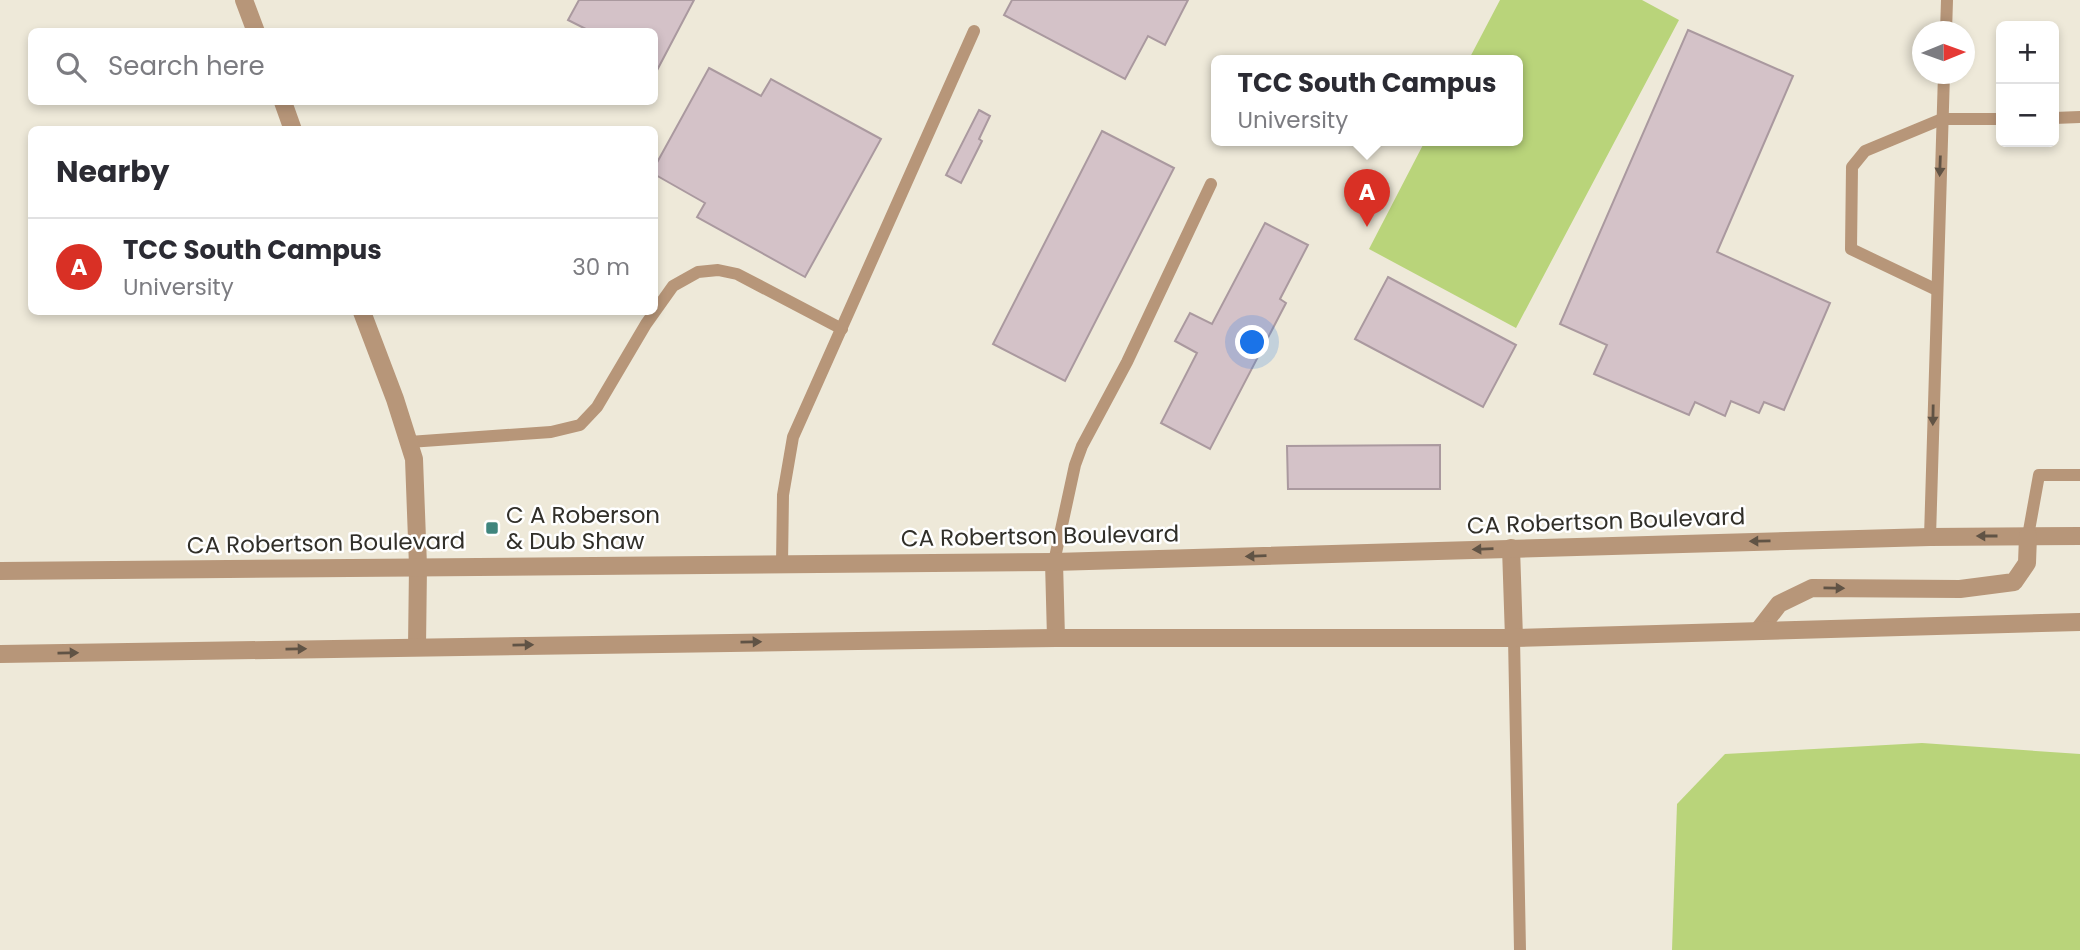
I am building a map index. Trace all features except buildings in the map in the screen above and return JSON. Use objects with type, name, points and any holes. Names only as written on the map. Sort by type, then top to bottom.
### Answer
[{"type":"street","points":[[244,0],[254,28]]},
{"type":"street","points":[[284,105],[292,126]]},
{"type":"street","points":[[363,315],[414,459],[418,566],[417,647]]},
{"type":"street","points":[[1758,631],[1779,604],[1812,588],[1960,589],[2014,582],[2027,563],[2028,536]]},
{"type":"street","name":"CA Robertson Boulevard","points":[[0,571],[1054,562],[1930,537],[2080,536]]},
{"type":"street","points":[[1511,548],[1514,638]]},
{"type":"street","points":[[1054,562],[1056,638]]},
{"type":"street","points":[[0,654],[1056,638],[1514,638],[2080,622]]},
{"type":"lane","points":[[1946,21],[1947,0]]},
{"type":"lane","points":[[782,564],[783,495],[793,437],[974,32]]},
{"type":"lane","points":[[1930,537],[1944,84]]},
{"type":"lane","points":[[2059,118],[2080,117]]},
{"type":"lane","points":[[1937,290],[1851,249],[1852,167],[1866,151],[1942,119],[1996,119]]},
{"type":"lane","points":[[1054,562],[1075,465],[1082,446],[1127,362],[1211,184]]},
{"type":"lane","points":[[658,307],[673,286],[698,272],[718,270],[737,274],[842,329]]},
{"type":"lane","points":[[409,442],[551,432],[580,425],[597,407],[652,315]]},
{"type":"lane","points":[[2028,536],[2039,475],[2080,475]]},
{"type":"lane","points":[[1514,638],[1520,950]]},
{"type":"green space","points":[[1500,0],[1642,0],[1679,20],[1516,328],[1369,249],[1422,146],[1523,146],[1523,55],[1471,55]]},
{"type":"green space","points":[[1922,743],[2080,754],[2080,950],[1672,950],[1677,804],[1725,754]]},
{"type":"place","name":"TCC South Campus","points":[[1367,227]]},
{"type":"place","name":"C A Roberson & Dub Shaw","points":[[492,528]]}]
